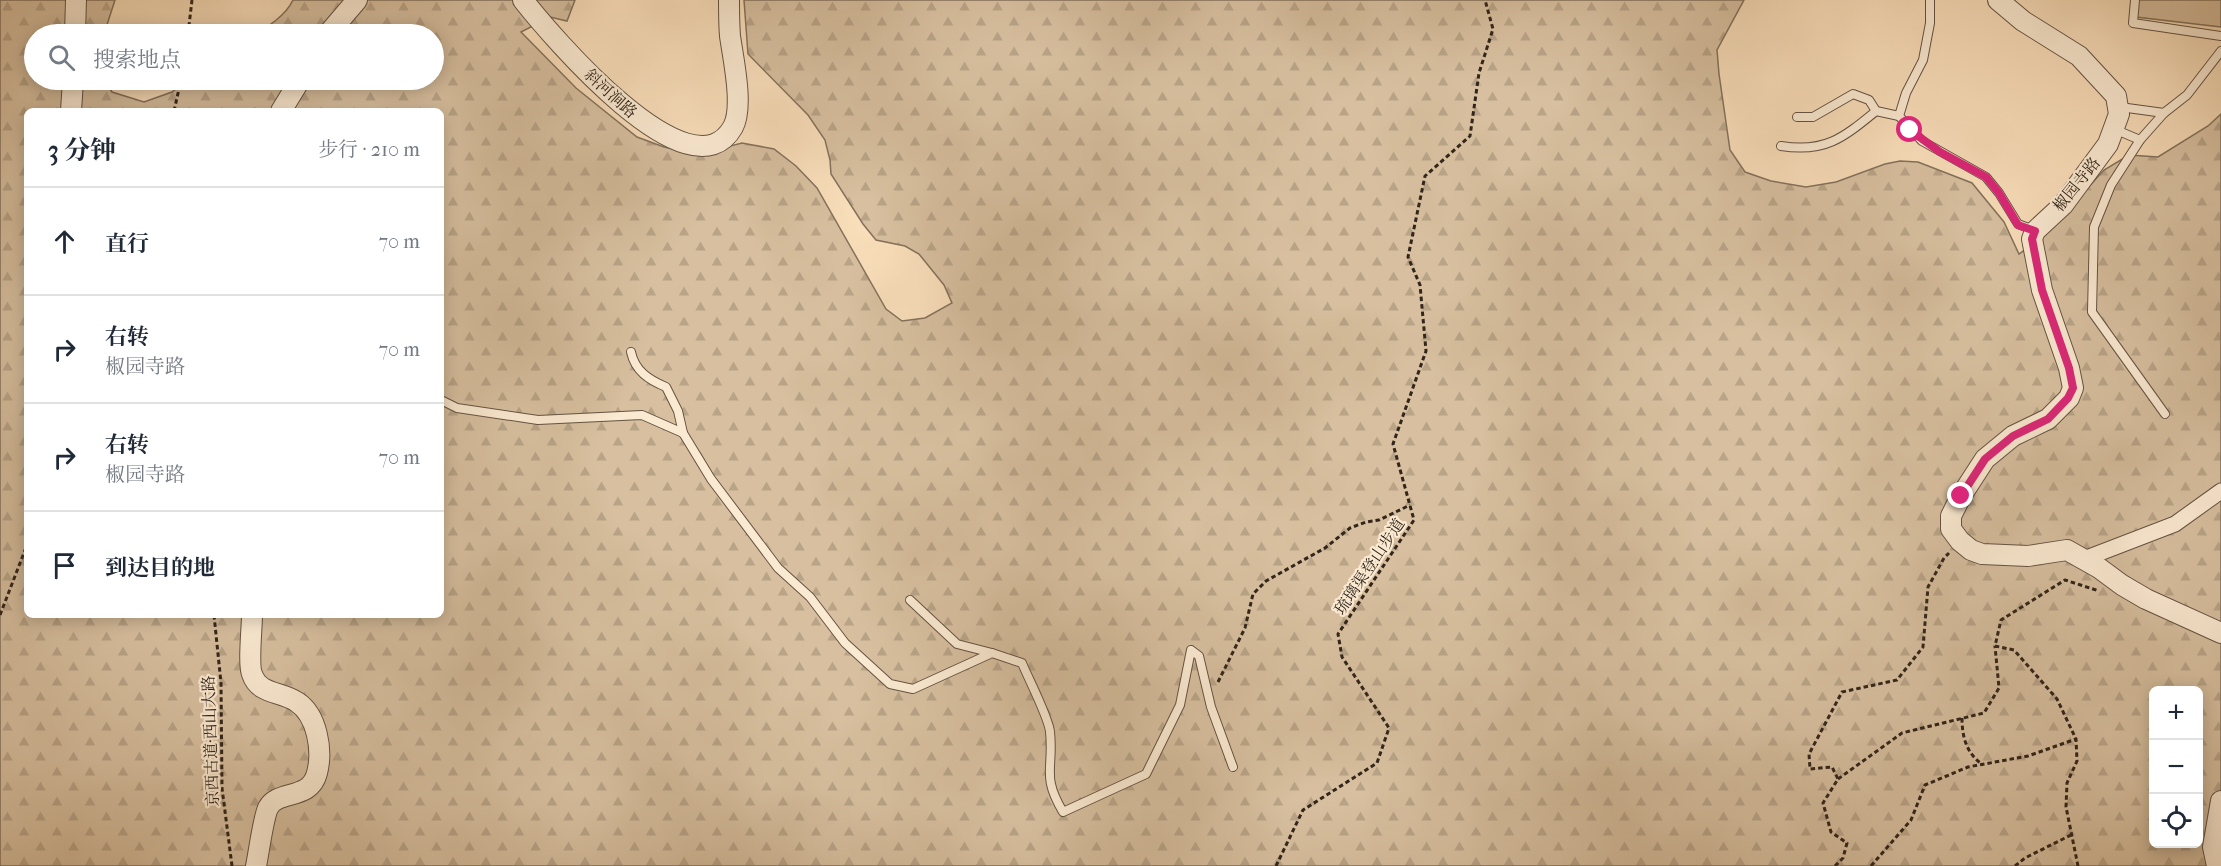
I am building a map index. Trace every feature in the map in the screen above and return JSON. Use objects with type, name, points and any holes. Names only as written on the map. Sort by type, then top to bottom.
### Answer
[{"type":"street","points":[[75,24],[76,0]]},
{"type":"street","points":[[337,24],[357,0]]},
{"type":"street","name":"斜河涧路","points":[[523,0],[552,37],[628,111],[655,129],[676,139],[701,145],[714,143],[720,139],[733,127],[735,120],[736,80],[729,22],[729,0]]},
{"type":"street","points":[[1998,0],[2023,21],[2079,56],[2116,96],[2118,106]]},
{"type":"street","points":[[71,108],[72,90]]},
{"type":"street","points":[[283,108],[294,90]]},
{"type":"street","name":"椒园寺路","points":[[2035,231],[2062,205],[2108,144],[2119,114],[2118,106]]},
{"type":"street","points":[[2035,231],[2032,239],[2042,290],[2069,368],[2073,388],[2068,398],[2048,419],[2013,436],[1985,459],[1951,516],[1951,529],[1971,550],[1982,554],[2028,556],[2067,550],[2146,599],[2221,633]]},
{"type":"street","points":[[2084,560],[2175,524],[2221,491]]},
{"type":"street","points":[[252,618],[252,673],[260,688],[295,700],[303,706],[316,729],[319,748],[317,774],[310,787],[297,795],[276,800],[269,807],[256,866]]},
{"type":"street","points":[[2217,866],[2212,847],[2221,801]]},
{"type":"lane","points":[[1899,116],[1906,93],[1923,60],[1930,23],[1930,0]]},
{"type":"lane","points":[[2135,0],[2133,23],[2221,36]]},
{"type":"lane","points":[[2165,414],[2092,312],[2094,227],[2111,185],[2140,140],[2164,113],[2187,95],[2221,51]]},
{"type":"lane","points":[[1797,117],[1813,117],[1853,94],[1869,100],[1876,111],[1899,116],[1923,141],[1986,177],[1999,193],[2018,225],[2035,231]]},
{"type":"lane","points":[[2118,106],[2164,113]]},
{"type":"lane","points":[[1781,146],[1798,149],[1823,146],[1852,131],[1876,111]]},
{"type":"lane","points":[[2114,129],[2140,140]]},
{"type":"lane","points":[[631,352],[634,364],[649,380],[666,387],[678,411],[683,433],[711,479],[778,568],[810,597],[846,643],[890,684],[913,689],[992,653]]},
{"type":"lane","points":[[444,402],[457,408],[538,420],[642,415],[683,433]]},
{"type":"lane","points":[[910,600],[957,644],[1022,663],[1051,730],[1048,781],[1063,812],[1146,774],[1180,705],[1191,650],[1199,656],[1211,707],[1233,767]]},
{"type":"path","points":[[189,24],[192,0]]},
{"type":"path","name":"琉璃渠登山步道","points":[[1276,866],[1303,810],[1377,763],[1389,728],[1342,657],[1338,634],[1414,520],[1393,444],[1426,351],[1420,285],[1408,257],[1425,177],[1470,136],[1479,73],[1493,29],[1485,0]]},
{"type":"path","points":[[175,108],[179,90]]},
{"type":"path","points":[[1211,707],[1218,680],[1245,628],[1253,594],[1266,581],[1324,548],[1350,528],[1379,520],[1410,505]]},
{"type":"path","points":[[1838,779],[1832,767],[1810,769],[1809,754],[1842,692],[1897,680],[1923,647],[1928,587],[1944,558],[1960,541]]},
{"type":"path","points":[[0,615],[24,553]]},
{"type":"path","points":[[1835,866],[1843,858],[1847,843],[1831,832],[1823,803],[1838,779],[1902,733],[1984,713],[1999,688],[1995,646],[2001,620],[2065,580],[2097,591],[2122,585]]},
{"type":"path","name":"京西古道·西山大路","points":[[214,618],[221,683],[222,788],[232,866]]},
{"type":"path","points":[[1995,646],[2014,650],[2057,699],[2076,739],[2077,761],[2067,783],[2066,807],[2078,866]]},
{"type":"path","points":[[1962,718],[1962,732],[1966,745],[1972,757],[1983,765]]},
{"type":"path","points":[[1871,866],[1911,820],[1925,785],[1968,767],[2028,756],[2076,739]]},
{"type":"path","points":[[2015,866],[2025,858],[2073,834]]},
{"type":"green space","points":[[0,0],[115,0],[107,24],[24,24],[24,90],[111,90],[144,102],[175,90],[444,90],[444,24],[270,24],[286,11],[293,0],[575,0],[567,21],[550,17],[521,32],[576,88],[637,137],[664,147],[687,152],[707,152],[742,143],[774,149],[796,166],[817,188],[886,309],[902,321],[925,318],[952,303],[944,285],[919,254],[905,246],[876,240],[863,224],[831,174],[825,140],[808,115],[748,54],[744,0],[1744,0],[1717,50],[1730,150],[1745,172],[1771,181],[1806,187],[1836,182],[1885,164],[1900,161],[1918,162],[1972,183],[2004,222],[2019,254],[2045,235],[2104,170],[2129,155],[2158,157],[2208,126],[2221,114],[2221,866],[0,866]]},
{"type":"green space","points":[[2138,0],[2221,0],[2221,27],[2136,17]]},
{"type":"route","points":[[1910,130],[1940,152],[1986,177],[1999,193],[2018,225],[2035,231],[2032,239],[2042,290],[2069,368],[2073,388],[2060,408],[2048,419],[2013,436],[1985,459],[1961,496]]}]
